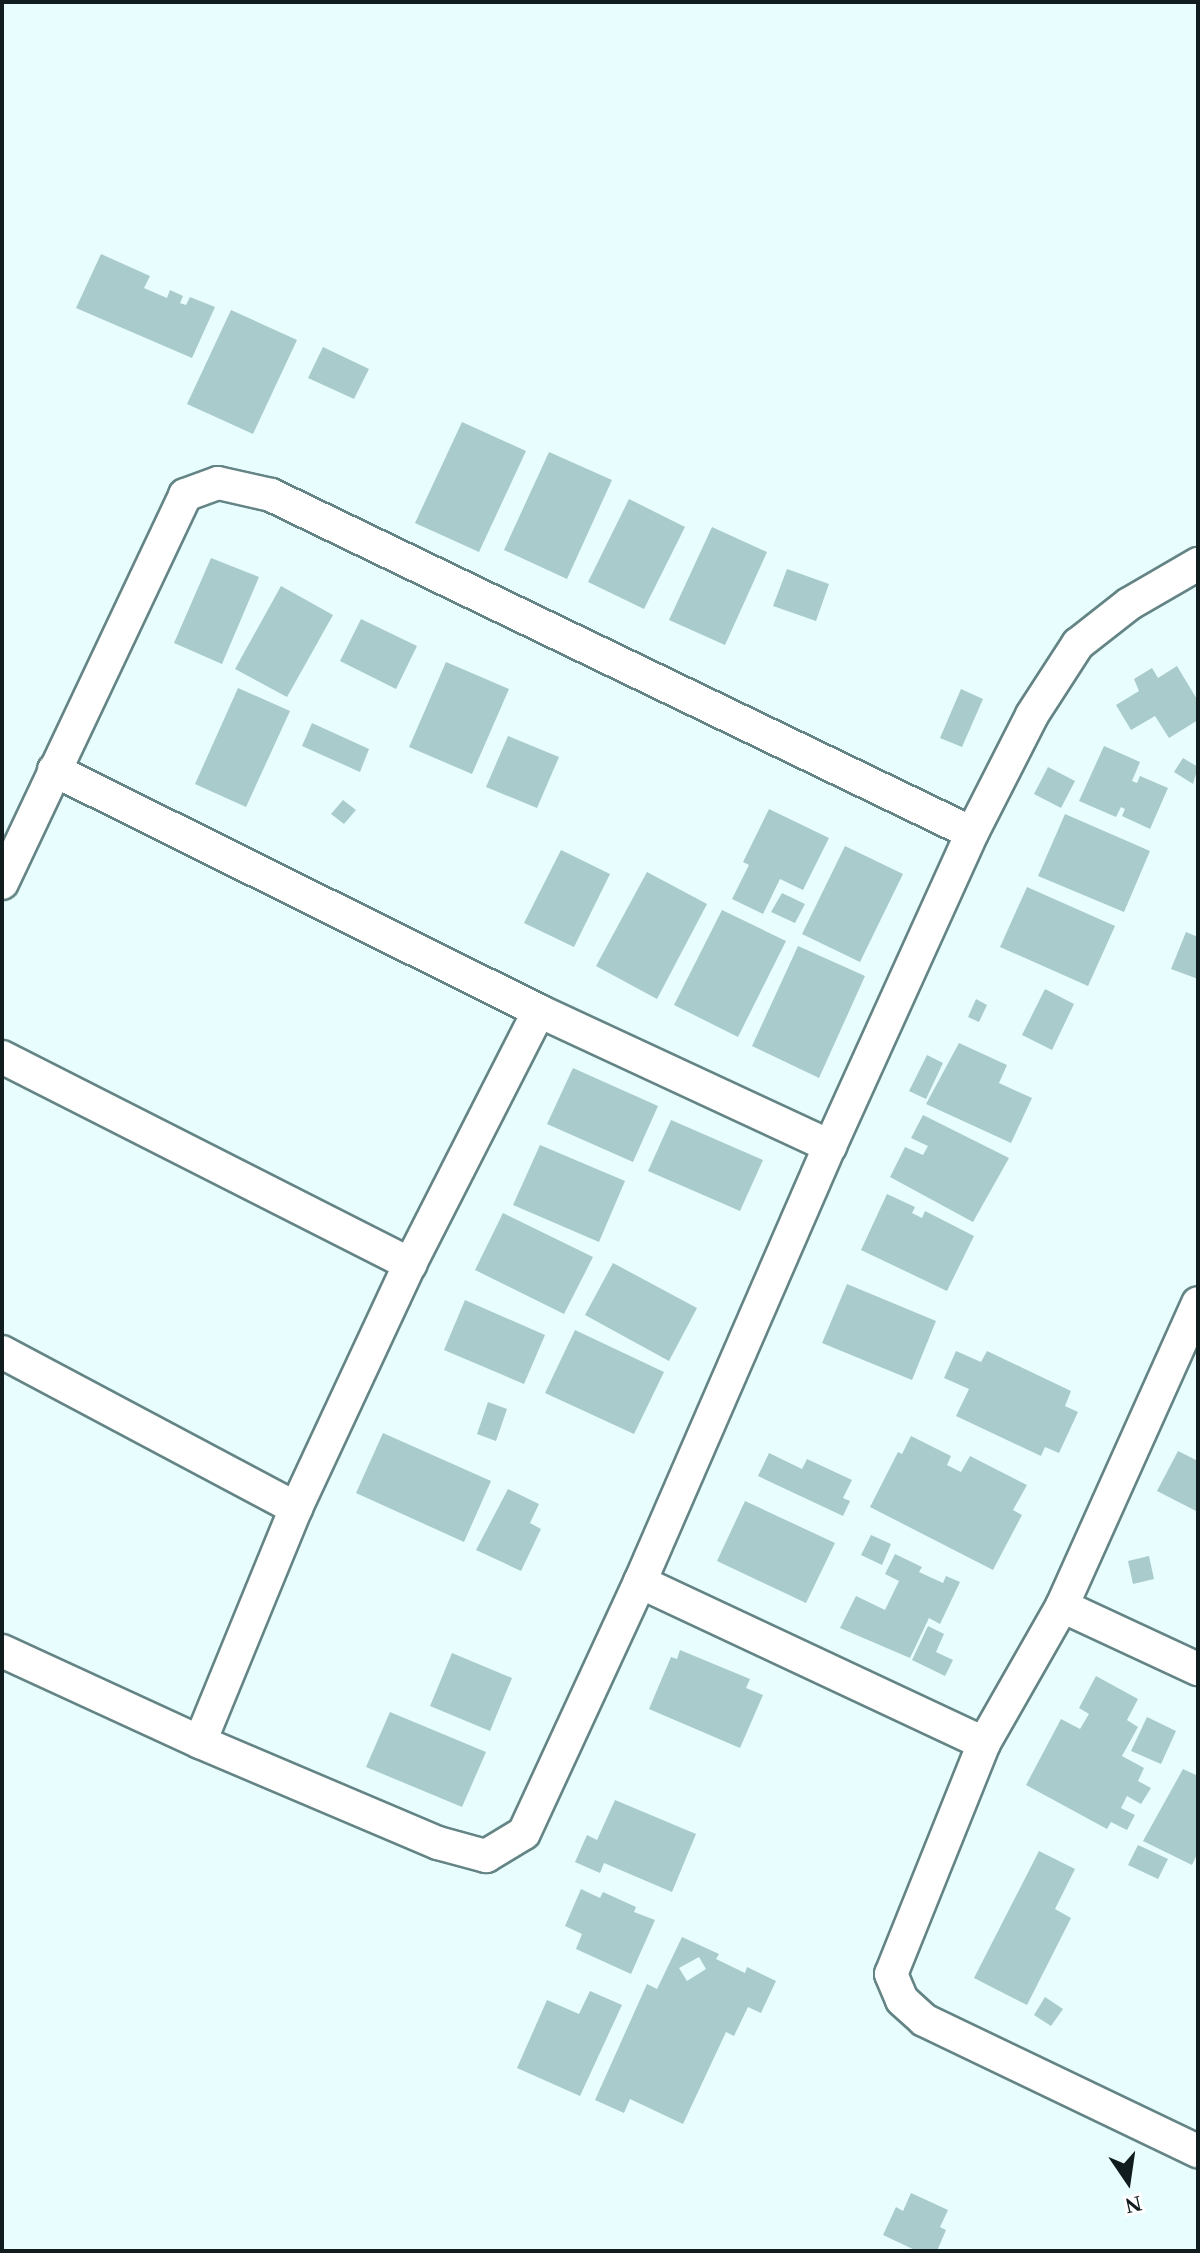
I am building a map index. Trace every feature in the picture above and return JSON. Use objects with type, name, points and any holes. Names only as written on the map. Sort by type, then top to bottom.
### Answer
[{"type":"street","points":[[2,883],[185,495],[218,483],[271,495],[972,833]]},
{"type":"street","points":[[2,1651],[200,1742],[438,1843],[486,1856],[524,1833],[640,1582],[830,1146],[972,833],[1032,715],[1078,644],[1129,604],[1198,564]]},
{"type":"street","points":[[54,770],[539,1011],[830,1146]]},
{"type":"street","points":[[200,1742],[296,1508],[410,1264],[539,1011]]},
{"type":"street","points":[[2,1057],[410,1264]]},
{"type":"street","points":[[1198,1303],[1062,1606],[984,1743],[891,1974],[902,2000],[924,2020],[1198,2151]]},
{"type":"street","points":[[2,1352],[296,1508]]},
{"type":"street","points":[[640,1582],[984,1743]]},
{"type":"street","points":[[1062,1606],[1198,1669]]},
{"type":"building","points":[[101,254],[150,276],[144,288],[167,298],[170,290],[183,296],[180,303],[186,305],[190,297],[215,307],[192,358],[76,308]]},
{"type":"building","points":[[231,310],[297,340],[253,434],[187,404]]},
{"type":"building","points":[[323,347],[369,369],[354,399],[308,378]]},
{"type":"building","points":[[462,422],[526,451],[479,552],[415,523]]},
{"type":"building","points":[[549,452],[612,480],[567,579],[504,550]]},
{"type":"building","points":[[629,499],[685,527],[644,609],[588,582]]},
{"type":"building","points":[[712,527],[767,552],[725,645],[669,620]]},
{"type":"building","points":[[211,558],[259,577],[222,664],[174,643]]},
{"type":"building","points":[[787,569],[829,584],[816,621],[773,606]]},
{"type":"building","points":[[281,586],[333,615],[287,697],[235,669]]},
{"type":"building","points":[[361,619],[417,646],[396,689],[340,661]]},
{"type":"building","points":[[446,662],[509,689],[472,774],[409,747]]},
{"type":"building","points":[[1177,666],[1198,701],[1198,720],[1169,738],[1155,716],[1131,730],[1116,705],[1139,691],[1134,679],[1152,668],[1158,678]]},
{"type":"building","points":[[238,688],[290,711],[246,807],[195,784]]},
{"type":"building","points":[[961,689],[983,699],[962,747],[940,738]]},
{"type":"building","points":[[312,723],[369,749],[360,772],[302,746]]},
{"type":"building","points":[[508,736],[559,757],[537,808],[486,787]]},
{"type":"building","points":[[1104,746],[1140,762],[1132,781],[1137,783],[1140,776],[1168,788],[1150,829],[1122,816],[1125,809],[1121,807],[1116,817],[1079,801]]},
{"type":"building","points":[[1183,758],[1198,767],[1193,784],[1174,772]]},
{"type":"building","points":[[1048,767],[1075,781],[1061,808],[1034,794]]},
{"type":"building","points":[[343,800],[356,810],[344,824],[331,814]]},
{"type":"building","points":[[769,809],[829,838],[803,890],[780,879],[763,914],[732,899],[749,865],[743,862]]},
{"type":"building","points":[[1065,814],[1150,851],[1124,912],[1038,876]]},
{"type":"building","points":[[845,846],[903,874],[860,962],[802,934]]},
{"type":"building","points":[[561,850],[610,874],[574,947],[524,923]]},
{"type":"building","points":[[647,872],[707,904],[657,999],[596,966]]},
{"type":"building","points":[[1027,887],[1115,926],[1088,986],[1000,947]]},
{"type":"building","points":[[782,893],[805,904],[795,923],[771,912]]},
{"type":"building","points":[[722,910],[786,941],[738,1037],[674,1005]]},
{"type":"building","points":[[1186,932],[1198,937],[1198,979],[1171,969]]},
{"type":"building","points":[[798,946],[865,976],[819,1078],[752,1046]]},
{"type":"building","points":[[1045,989],[1074,1004],[1052,1050],[1022,1035]]},
{"type":"building","points":[[976,999],[987,1005],[979,1022],[968,1017]]},
{"type":"building","points":[[959,1043],[1007,1065],[999,1083],[1032,1098],[1011,1143],[926,1104]]},
{"type":"building","points":[[927,1055],[943,1063],[926,1099],[909,1091]]},
{"type":"building","points":[[573,1068],[658,1106],[633,1162],[547,1124]]},
{"type":"building","points":[[923,1115],[1009,1158],[973,1222],[890,1177],[905,1147],[923,1155],[928,1146],[911,1138]]},
{"type":"building","points":[[671,1120],[763,1160],[740,1211],[648,1171]]},
{"type":"building","points":[[540,1145],[625,1181],[599,1242],[513,1205]]},
{"type":"building","points":[[887,1194],[915,1207],[912,1213],[922,1218],[925,1211],[974,1236],[947,1291],[861,1250]]},
{"type":"building","points":[[503,1213],[593,1257],[564,1314],[475,1270]]},
{"type":"building","points":[[613,1263],[697,1308],[669,1361],[585,1315]]},
{"type":"building","points":[[847,1284],[936,1321],[912,1380],[822,1343]]},
{"type":"building","points":[[465,1300],[545,1335],[524,1384],[444,1350]]},
{"type":"building","points":[[575,1330],[664,1372],[634,1434],[545,1393]]},
{"type":"building","points":[[956,1351],[981,1362],[987,1351],[1071,1391],[1065,1406],[1078,1412],[1059,1453],[1045,1447],[1041,1456],[956,1416],[969,1389],[944,1378]]},
{"type":"building","points":[[488,1402],[507,1409],[496,1441],[477,1434]]},
{"type":"building","points":[[383,1433],[491,1481],[464,1542],[356,1493]]},
{"type":"building","points":[[911,1436],[951,1456],[947,1465],[961,1472],[970,1456],[1027,1485],[1013,1510],[1022,1515],[993,1570],[870,1507],[898,1452],[902,1454]]},
{"type":"building","points":[[1178,1451],[1198,1461],[1198,1512],[1157,1491]]},
{"type":"building","points":[[769,1453],[802,1469],[807,1459],[852,1480],[843,1498],[850,1501],[843,1516],[758,1476]]},
{"type":"building","points":[[508,1489],[539,1504],[530,1523],[541,1529],[521,1571],[476,1550]]},
{"type":"building","points":[[745,1501],[835,1543],[806,1603],[717,1561]]},
{"type":"building","points":[[871,1535],[891,1544],[882,1565],[861,1555]]},
{"type":"building","points":[[895,1554],[922,1567],[919,1572],[943,1583],[946,1576],[960,1582],[940,1624],[929,1618],[910,1658],[840,1628],[856,1596],[885,1610],[899,1581],[885,1574]]},
{"type":"building","points":[[1149,1556],[1154,1579],[1133,1584],[1128,1561]]},
{"type":"building","points":[[928,1626],[944,1634],[936,1652],[953,1660],[945,1676],[912,1660]]},
{"type":"building","points":[[680,1650],[750,1679],[746,1688],[763,1695],[740,1748],[649,1709],[671,1657],[677,1659]]},
{"type":"building","points":[[452,1653],[512,1678],[490,1731],[430,1706]]},
{"type":"building","points":[[1096,1676],[1138,1699],[1127,1720],[1138,1727],[1122,1756],[1144,1768],[1138,1781],[1151,1788],[1141,1804],[1127,1796],[1121,1808],[1135,1815],[1127,1830],[1111,1822],[1107,1829],[1026,1785],[1061,1719],[1080,1729],[1089,1714],[1079,1708]]},
{"type":"building","points":[[390,1712],[486,1752],[462,1807],[366,1767]]},
{"type":"building","points":[[1147,1717],[1176,1731],[1161,1764],[1131,1751]]},
{"type":"building","points":[[1183,1769],[1198,1776],[1198,1852],[1192,1865],[1143,1841]]},
{"type":"building","points":[[615,1800],[696,1834],[672,1892],[604,1863],[600,1873],[575,1862],[587,1835],[597,1840]]},
{"type":"building","points":[[1138,1845],[1168,1859],[1158,1879],[1128,1865]]},
{"type":"building","points":[[1039,1851],[1075,1869],[1055,1909],[1071,1918],[1027,2005],[974,1978]]},
{"type":"building","points":[[581,1889],[600,1898],[603,1892],[636,1907],[634,1912],[655,1920],[631,1974],[576,1949],[582,1934],[565,1926]]},
{"type":"building","points":[[682,1937],[719,1954],[716,1959],[745,1973],[747,1967],[776,1981],[761,2013],[748,2007],[734,2036],[726,2032],[683,2124],[630,2099],[624,2113],[595,2100],[647,1984],[657,1989]],"holes":[[[699,1957],[706,1969],[687,1981],[679,1968]]]},
{"type":"building","points":[[590,1991],[622,2005],[580,2096],[517,2068],[547,2000],[579,2014]]},
{"type":"building","points":[[1045,1997],[1063,2009],[1051,2026],[1034,2015]]},
{"type":"building","points":[[911,2193],[948,2210],[940,2227],[946,2230],[937,2251],[917,2251],[883,2235],[896,2207],[903,2211]]}]
